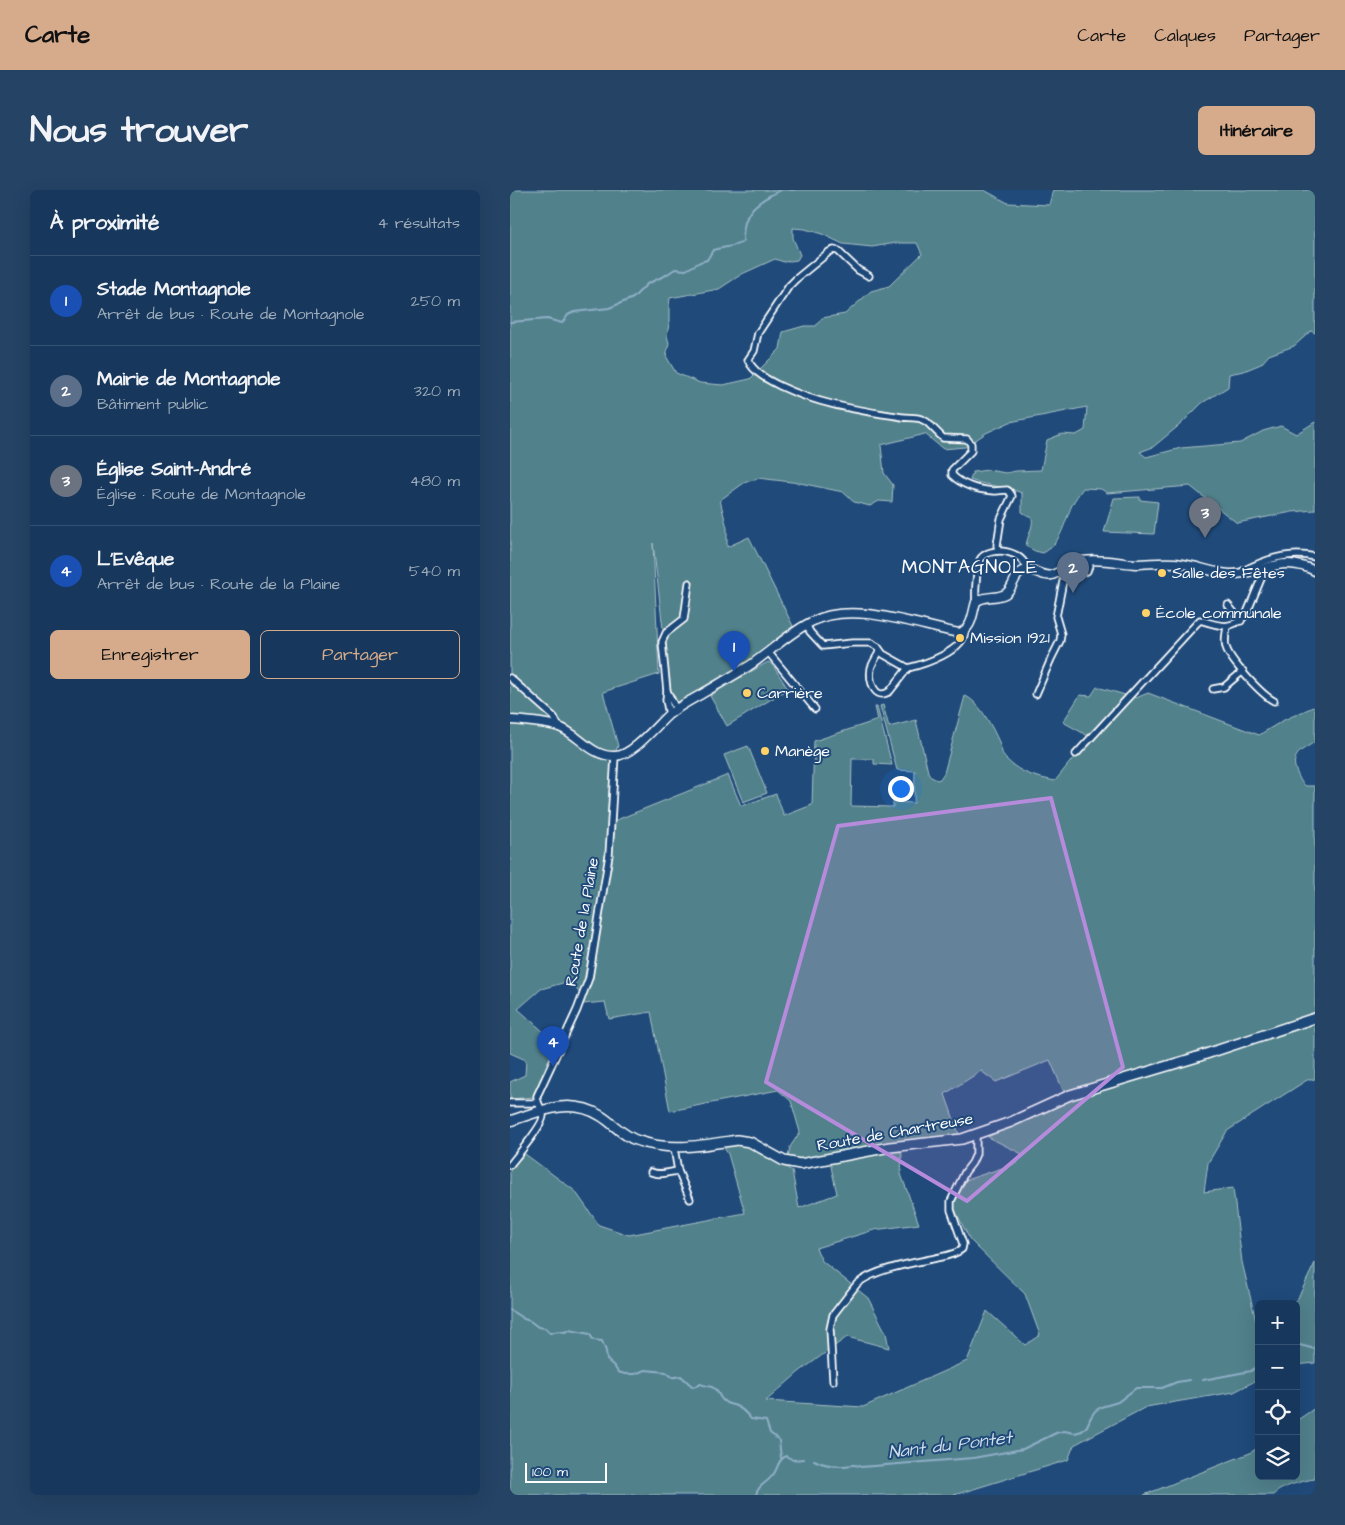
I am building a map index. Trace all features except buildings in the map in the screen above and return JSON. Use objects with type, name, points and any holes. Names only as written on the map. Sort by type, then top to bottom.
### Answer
[{"type":"main road","name":"Route de Chartreuse","points":[[510,1121],[539,1107],[579,1107],[598,1115],[630,1138],[638,1141],[674,1148],[737,1140],[755,1144],[784,1161],[800,1164],[908,1144],[952,1141],[976,1135],[1011,1122],[1070,1095],[1194,1058],[1315,1018]]},
{"type":"street","points":[[869,276],[858,270],[838,251],[828,252],[789,286],[758,333],[754,351],[748,360],[749,363],[758,373],[770,381],[812,400],[853,410],[921,419],[927,422],[944,438],[968,439],[971,444],[971,451],[951,471],[952,475],[958,481],[970,486],[988,490],[1007,490],[1012,496],[1001,518],[998,551]]},
{"type":"street","points":[[880,651],[872,665],[870,676],[874,690],[878,694],[886,694],[890,692],[908,668],[948,652],[962,641],[971,621],[976,602],[979,561],[984,556],[998,551],[1014,554],[1024,563],[1027,569],[1048,575],[1086,560],[1137,564],[1176,563],[1220,573],[1240,573],[1266,566],[1290,563],[1315,570]]},
{"type":"street","points":[[1240,573],[1253,566],[1286,555],[1297,554],[1315,557]]},
{"type":"street","points":[[1036,694],[1060,640],[1061,634],[1056,617],[1063,581],[1069,575],[1087,571],[1091,561]]},
{"type":"street","points":[[1076,754],[1200,620],[1227,627],[1241,621],[1246,615],[1266,566]]},
{"type":"street","points":[[976,602],[984,598],[1006,594],[1019,573],[1027,569]]},
{"type":"street","points":[[669,715],[666,700],[667,692],[662,642],[666,633],[684,619],[689,584]]},
{"type":"street","points":[[1228,605],[1241,621]]},
{"type":"street","points":[[510,720],[542,723],[559,727],[594,751],[615,756],[631,750],[676,709],[769,652],[806,624],[822,618],[849,613],[919,624],[957,633],[965,631]]},
{"type":"street","points":[[806,624],[814,637],[823,646],[852,642],[870,643],[908,668]]},
{"type":"street","points":[[1227,627],[1226,649],[1266,697],[1274,701]]},
{"type":"street","points":[[769,652],[815,709]]},
{"type":"street","points":[[1213,689],[1224,687],[1243,671]]},
{"type":"street","points":[[510,678],[554,717],[559,727]]},
{"type":"street","points":[[667,692],[676,709]]},
{"type":"street","name":"Route de la Plaine","points":[[510,1165],[540,1124],[544,1115],[539,1107],[537,1096],[577,1010],[588,978],[609,855],[615,756]]},
{"type":"street","points":[[510,1103],[539,1107]]},
{"type":"street","points":[[833,1382],[830,1329],[833,1315],[857,1284],[866,1277],[899,1266],[953,1254],[960,1251],[963,1247],[951,1210],[951,1201],[976,1154],[976,1135]]},
{"type":"street","points":[[674,1148],[678,1170],[690,1199]]},
{"type":"street","points":[[651,1172],[662,1174],[678,1170]]},
{"type":"highlighted area","points":[[1051,798],[1123,1067],[967,1201],[766,1082],[838,826]]},
{"type":"green space","points":[[510,190],[984,190],[1008,203],[1049,205],[1053,190],[1315,190],[1315,333],[1311,331],[1294,346],[1269,355],[1261,364],[1244,371],[1229,374],[1228,387],[1202,403],[1182,423],[1153,447],[1140,452],[1146,457],[1181,448],[1240,443],[1263,431],[1281,426],[1296,434],[1315,422],[1315,510],[1292,512],[1237,523],[1190,486],[1107,493],[1101,489],[1083,488],[1072,505],[1058,539],[1043,553],[1035,551],[1026,546],[1032,518],[1022,512],[1022,493],[970,480],[973,472],[988,470],[1006,473],[1041,470],[1047,440],[1062,434],[1076,435],[1085,430],[1087,407],[1010,422],[986,433],[965,447],[943,449],[925,434],[881,445],[884,473],[893,485],[892,502],[879,501],[870,506],[854,502],[843,492],[800,483],[758,478],[744,483],[720,500],[727,528],[727,547],[749,537],[793,626],[748,665],[677,704],[670,690],[653,543],[659,674],[603,692],[618,746],[611,763],[607,854],[581,995],[570,981],[541,989],[518,1009],[546,1034],[553,1049],[534,1097],[510,1099],[510,1082],[525,1075],[526,1060],[510,1053]],"holes":[[[793,228],[822,234],[843,244],[872,247],[896,243],[917,243],[922,254],[889,286],[871,291],[845,314],[822,318],[816,326],[804,326],[783,332],[780,349],[750,379],[723,385],[700,383],[676,373],[666,356],[669,343],[667,336],[670,298],[719,289],[742,274],[775,259],[784,262],[797,260],[800,255],[793,238]]]},
{"type":"green space","points":[[1140,497],[1140,500],[1158,502],[1154,534],[1104,532],[1114,498]]},
{"type":"green space","name":"Carrière","points":[[768,662],[772,664],[788,689],[727,726],[710,696]]},
{"type":"green space","points":[[1097,687],[1136,698],[1148,693],[1259,735],[1284,720],[1313,707],[1315,709],[1315,742],[1298,754],[1295,767],[1303,784],[1315,786],[1315,1079],[1307,1080],[1227,1131],[1208,1163],[1204,1192],[1233,1188],[1242,1262],[1255,1317],[1255,1381],[1234,1392],[1146,1407],[1074,1445],[1068,1460],[954,1495],[510,1495],[510,1169],[525,1154],[575,1191],[599,1225],[629,1235],[745,1213],[728,1154],[723,1146],[751,1145],[792,1171],[799,1208],[837,1194],[830,1162],[890,1151],[902,1152],[901,1174],[919,1224],[874,1230],[816,1248],[822,1261],[868,1298],[886,1333],[889,1348],[847,1337],[799,1372],[766,1401],[863,1407],[967,1361],[987,1311],[1025,1345],[1040,1335],[1025,1294],[970,1240],[953,1206],[966,1180],[1017,1163],[1022,1154],[988,1137],[1066,1097],[1050,1060],[996,1082],[981,1071],[945,1094],[960,1137],[848,1150],[797,1160],[788,1157],[790,1147],[800,1132],[791,1101],[778,1090],[670,1111],[651,1012],[609,1019],[605,1002],[583,1004],[599,936],[610,865],[614,821],[728,775],[741,806],[776,794],[784,816],[812,805],[814,741],[878,720],[875,707],[877,707],[892,765],[874,764],[874,759],[852,759],[851,806],[893,807],[893,802],[914,803],[915,771],[897,770],[880,706],[883,705],[889,727],[916,720],[928,772],[931,777],[937,780],[944,773],[965,696],[975,703],[985,716],[1006,759],[1023,771],[1055,781],[1090,737],[1063,722],[1080,695],[1091,696]]},
{"type":"green space","name":"Carrière","points":[[748,746],[767,793],[743,802],[724,755]]},
{"type":"green space","points":[[1315,1263],[1315,1363],[1300,1365],[1300,1300],[1297,1300]]},
{"type":"green space","points":[[1315,1408],[1315,1479],[1292,1484],[1273,1495],[1144,1495],[1255,1450],[1255,1480],[1300,1480],[1300,1418]]},
{"type":"waterway","points":[[510,322],[547,319],[562,323],[568,315],[574,312],[609,308],[633,298],[647,284],[675,269],[686,270],[707,260],[713,250],[743,242],[745,223],[752,209],[764,199],[781,190]]},
{"type":"waterway","points":[[510,1310],[538,1327],[545,1328],[550,1333],[569,1330],[590,1334],[593,1340],[602,1341],[607,1360],[618,1372],[625,1374],[635,1374],[645,1370],[666,1372],[672,1377],[681,1376],[693,1387],[701,1384],[713,1388],[723,1401],[741,1408],[751,1419],[766,1421],[770,1433],[779,1440],[781,1458]]},
{"type":"waterway","name":"Nant du Pontet","points":[[1300,1345],[1315,1349]]},
{"type":"waterway","name":"Nant du Pontet","points":[[1203,1380],[1251,1371],[1255,1368]]},
{"type":"waterway","name":"Nant du Pontet","points":[[814,1460],[831,1465],[854,1465],[861,1467],[973,1458],[1023,1449],[1056,1433],[1082,1431],[1095,1411],[1101,1407],[1118,1402],[1136,1388],[1162,1388],[1189,1380]]},
{"type":"waterway","points":[[756,1495],[760,1487],[774,1474],[783,1458],[786,1456],[793,1460],[804,1459]]},
{"type":"place","name":"Église Saint-André","points":[[1205,538]]},
{"type":"place","name":"Salle des Fêtes","points":[[1162,573]]},
{"type":"place","name":"Mairie de Montagnole","points":[[1073,593]]},
{"type":"place","name":"École communale","points":[[1146,613]]},
{"type":"place","name":"Mission 1921","points":[[960,638]]},
{"type":"place","name":"Stade Montagnole","points":[[734,672]]},
{"type":"place","name":"Carrière","points":[[747,693]]},
{"type":"place","name":"Manège","points":[[765,751]]},
{"type":"place","name":"L'Evêque","points":[[553,1067]]},
{"type":"district","name":"MONTAGNOLE","points":[[970,567]]}]
